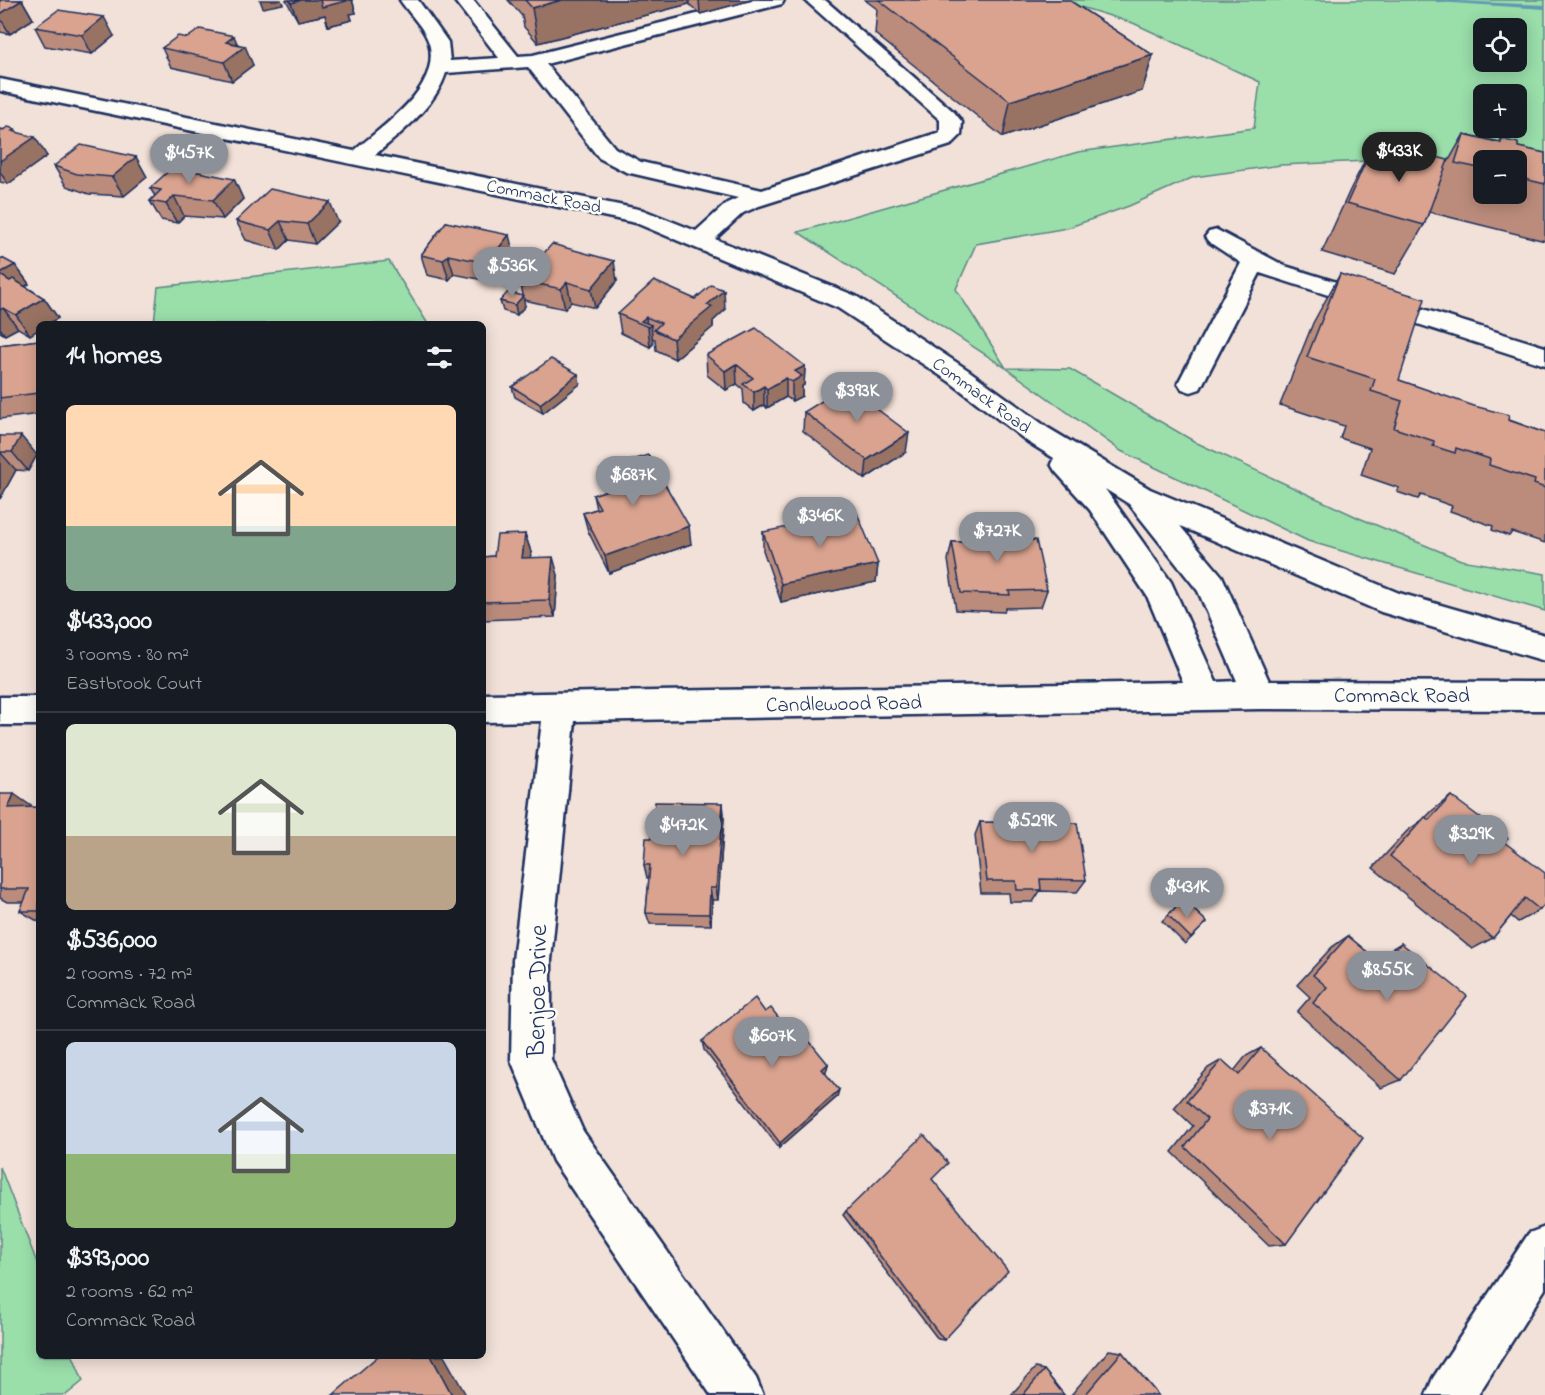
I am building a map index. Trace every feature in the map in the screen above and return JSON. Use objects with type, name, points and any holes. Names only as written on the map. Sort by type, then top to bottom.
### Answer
[{"type":"street","points":[[439,68],[523,63],[775,0]]},
{"type":"street","points":[[700,240],[735,208],[762,197],[943,140],[952,130],[947,116],[814,0]]},
{"type":"street","points":[[358,159],[419,102],[438,75],[440,45],[413,5],[453,2],[523,63],[601,146],[618,160],[634,167],[762,197]]},
{"type":"street","name":"Commack Road","points":[[0,85],[643,217],[847,302],[959,376],[1038,435],[1139,496],[1211,585],[1259,694]]},
{"type":"street","points":[[1217,237],[1254,261],[1302,280],[1545,356]]},
{"type":"street","points":[[1191,383],[1254,261]]},
{"type":"street","name":"Commack Road","points":[[1038,435],[1100,502],[1160,591],[1206,697],[1259,694],[1545,696]]},
{"type":"street","points":[[1139,496],[1392,603],[1545,648]]},
{"type":"street","name":"Candlewood Road","points":[[486,708],[1206,697]]},
{"type":"street","name":"Benjoe Drive","points":[[560,708],[532,960],[531,1060],[568,1146],[739,1395]]},
{"type":"street","points":[[0,711],[36,711]]},
{"type":"street","points":[[1450,1395],[1545,1249]]},
{"type":"green space","points":[[1058,0],[1545,0],[1545,175],[1527,166],[1527,150],[1473,150],[1473,166],[1389,160],[1281,165],[1194,177],[1129,206],[1067,228],[976,244],[956,289],[1006,368],[798,232],[1078,152],[1254,128],[1260,82],[1133,23]]},
{"type":"green space","points":[[389,261],[426,321],[154,321],[158,287]]},
{"type":"green space","points":[[1006,368],[1070,369],[1197,443],[1359,518],[1461,560],[1545,574],[1545,611],[1308,541],[1121,451]]},
{"type":"green space","points":[[0,1167],[36,1260],[36,1359],[74,1359],[83,1381],[66,1395],[0,1395]]},
{"type":"building","points":[[0,0],[22,0],[0,14]]},
{"type":"building","points":[[320,0],[345,0],[346,1],[322,7]]},
{"type":"building","points":[[525,0],[562,0],[532,8]]},
{"type":"building","points":[[879,0],[1069,0],[1153,55],[1010,101]]},
{"type":"building","points":[[58,10],[104,17],[82,35],[35,27]]},
{"type":"building","points":[[200,29],[234,36],[226,42],[245,46],[224,62],[162,48],[178,36],[187,38]]},
{"type":"building","points":[[8,127],[15,129],[12,131],[35,137],[0,161],[0,129]]},
{"type":"building","points":[[1464,134],[1501,143],[1501,139],[1518,143],[1518,147],[1545,153],[1545,184],[1527,180],[1527,150],[1473,150],[1473,167],[1455,163]]},
{"type":"building","points":[[1375,141],[1448,160],[1424,225],[1347,203]]},
{"type":"building","points":[[81,145],[136,157],[112,177],[77,174],[54,166]]},
{"type":"building","points":[[173,167],[234,179],[213,200],[174,196],[166,204],[150,201],[161,190],[150,188]]},
{"type":"building","points":[[270,189],[330,202],[307,224],[280,221],[270,230],[236,221]]},
{"type":"building","points":[[446,222],[509,235],[487,263],[448,255],[443,260],[421,255]]},
{"type":"building","points":[[552,244],[614,261],[591,289],[567,282],[561,289],[520,280]]},
{"type":"building","points":[[0,259],[15,265],[0,273]]},
{"type":"building","points":[[1340,274],[1425,299],[1399,380],[1474,406],[1509,415],[1508,420],[1545,433],[1545,488],[1534,484],[1535,480],[1489,465],[1490,459],[1456,448],[1455,453],[1433,446],[1434,441],[1394,428],[1402,401],[1371,391],[1375,379],[1307,357]]},
{"type":"building","points":[[0,275],[10,281],[13,279],[44,298],[16,315],[3,308],[0,310]]},
{"type":"building","points":[[654,281],[695,299],[711,285],[724,290],[707,305],[712,307],[673,339],[654,330],[661,323],[646,317],[641,321],[651,325],[648,327],[618,314]]},
{"type":"building","points":[[508,292],[523,296],[515,305],[500,301]]},
{"type":"building","points":[[756,328],[805,366],[795,371],[802,376],[792,382],[786,378],[767,389],[764,386],[754,392],[743,384],[753,378],[736,364],[725,371],[706,355]]},
{"type":"building","points":[[36,340],[36,393],[0,398],[0,345]]},
{"type":"building","points":[[551,359],[578,374],[540,404],[512,387]]},
{"type":"building","points":[[846,386],[909,433],[867,460],[804,412]]},
{"type":"building","points":[[0,436],[21,436],[12,452],[0,452]]},
{"type":"building","points":[[648,455],[689,526],[605,556],[583,513],[600,508],[593,495],[610,489],[600,471]]},
{"type":"building","points":[[857,513],[878,564],[781,584],[763,532]]},
{"type":"building","points":[[967,523],[997,523],[1000,541],[1036,540],[1047,590],[1009,591],[1010,595],[961,593],[952,542],[970,542]]},
{"type":"building","points":[[525,534],[522,558],[553,557],[549,600],[486,602],[486,557],[494,556],[497,535]]},
{"type":"building","points":[[0,794],[14,794],[8,808],[36,807],[36,911],[20,911],[29,889],[0,889]]},
{"type":"building","points":[[1451,796],[1508,838],[1504,842],[1545,873],[1545,904],[1540,910],[1525,898],[1493,938],[1390,856],[1425,817],[1429,820]]},
{"type":"building","points":[[655,802],[723,803],[716,888],[710,888],[709,914],[646,913],[650,865],[644,865],[646,838],[652,838]]},
{"type":"building","points":[[980,822],[1077,823],[1086,880],[1040,879],[1041,890],[1017,890],[1016,881],[987,881]]},
{"type":"building","points":[[1183,900],[1207,922],[1191,938],[1168,915]]},
{"type":"building","points":[[1348,936],[1383,965],[1401,943],[1467,996],[1401,1080],[1313,1003],[1327,987],[1313,975]]},
{"type":"building","points":[[755,998],[765,1012],[771,1008],[795,1039],[802,1032],[828,1064],[822,1069],[839,1090],[780,1143],[702,1041]]},
{"type":"building","points":[[1261,1048],[1363,1138],[1286,1244],[1185,1147],[1207,1119],[1187,1101],[1222,1060],[1239,1075]]},
{"type":"building","points":[[924,1135],[948,1163],[932,1179],[1008,1271],[944,1340],[846,1211]]},
{"type":"building","points":[[1122,1352],[1158,1395],[1085,1395]]},
{"type":"building","points":[[375,1359],[433,1359],[452,1395],[333,1395]]},
{"type":"building","points":[[1044,1370],[1064,1395],[1023,1395]]},
{"type":"waterway","points":[[1437,0],[1545,7]]}]
